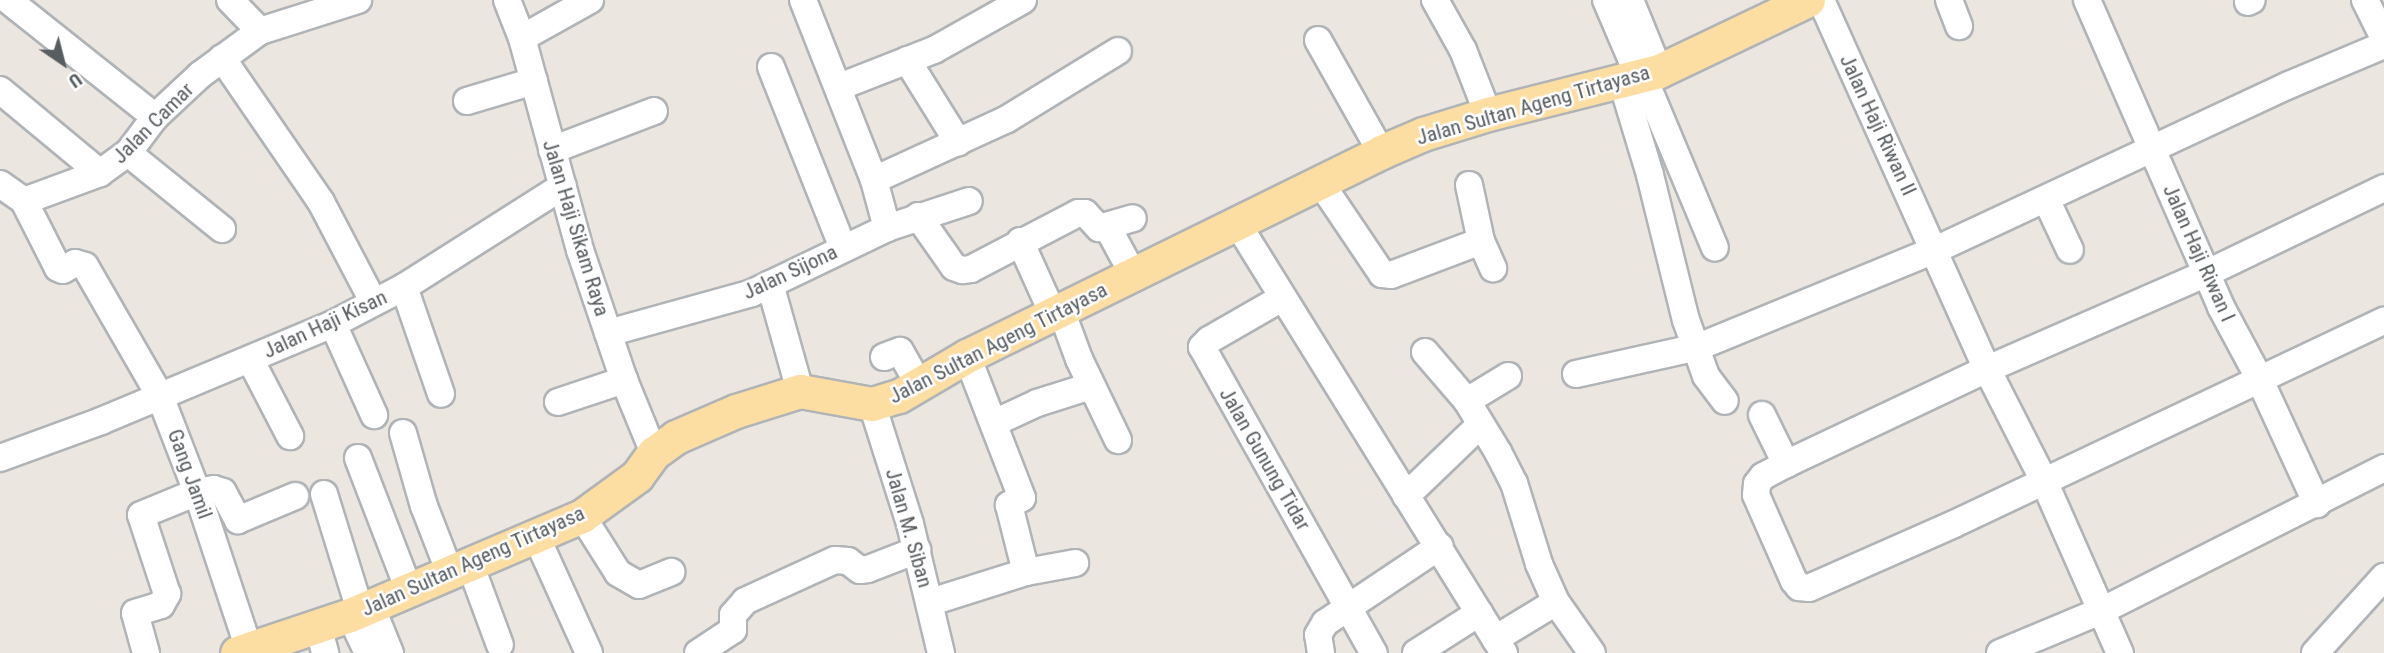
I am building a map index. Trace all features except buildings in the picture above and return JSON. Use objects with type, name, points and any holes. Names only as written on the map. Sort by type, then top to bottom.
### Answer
[{"type":"main road","name":"Jalan Sultan Ageng Tirtayasa","points":[[258,649],[321,639],[360,610],[407,584],[460,569],[582,516],[637,476],[654,453],[676,437],[724,416],[800,391],[872,404],[899,396],[967,356],[1381,152],[1423,134],[1488,114],[1641,76],[1808,0]]},
{"type":"street","points":[[8,0],[155,117]]},
{"type":"street","points":[[230,0],[260,31]]},
{"type":"street","name":"Jalan Haji Sikam Raya","points":[[507,0],[522,38],[562,186],[608,333],[654,453]]},
{"type":"street","points":[[522,38],[590,0]]},
{"type":"street","points":[[803,0],[874,180],[887,228]]},
{"type":"street","points":[[839,87],[934,50],[1023,0]]},
{"type":"street","points":[[1435,0],[1463,50],[1488,114]]},
{"type":"street","name":"Jalan Haji Riwan II","points":[[1821,0],[1987,369],[2044,481],[2120,653]]},
{"type":"street","points":[[1949,0],[1959,26]]},
{"type":"street","name":"Jalan Haji Riwan I","points":[[2087,0],[2207,273],[2317,504]]},
{"type":"street","points":[[2365,0],[2384,38]]},
{"type":"street","points":[[1626,1],[1641,76],[1650,175],[1686,320],[1698,347],[1706,376],[1724,401]]},
{"type":"street","name":"Jalan Camar","points":[[24,201],[100,173],[128,153],[155,117],[222,58],[260,31],[344,2]]},
{"type":"street","points":[[1318,40],[1381,152]]},
{"type":"street","points":[[1576,374],[1698,347],[1935,250],[2289,85],[2384,45]]},
{"type":"street","points":[[874,180],[1007,119],[1118,51]]},
{"type":"street","points":[[222,58],[321,202],[373,301]]},
{"type":"street","points":[[907,60],[958,142]]},
{"type":"street","points":[[771,67],[842,247]]},
{"type":"street","points":[[1641,76],[1715,248]]},
{"type":"street","points":[[467,101],[534,81]]},
{"type":"street","points":[[0,90],[100,173]]},
{"type":"street","points":[[552,150],[654,111]]},
{"type":"street","points":[[128,153],[222,229]]},
{"type":"street","points":[[1321,182],[1382,274],[1391,275],[1481,240]]},
{"type":"street","points":[[0,184],[24,201]]},
{"type":"street","points":[[1469,185],[1481,240],[1493,268]]},
{"type":"street","name":"Jalan Haji Kisan","points":[[0,458],[71,432],[333,324],[404,287],[562,186]]},
{"type":"street","points":[[2384,188],[2207,273],[1987,369],[1786,464],[1763,476],[1756,484],[1756,495],[1794,581],[1799,587],[1809,588],[2384,321]]},
{"type":"street","points":[[2046,199],[2070,250]]},
{"type":"street","name":"Gang Jamil","points":[[24,201],[58,268],[63,270],[81,263],[160,396],[258,649]]},
{"type":"street","name":"Jalan Sijona","points":[[608,333],[752,293],[842,247],[918,216],[969,201]]},
{"type":"street","points":[[918,216],[954,267],[962,270],[971,269],[1078,213],[1091,217],[1100,228],[1121,223],[1133,276]]},
{"type":"street","points":[[1237,223],[1500,646],[1556,602]]},
{"type":"street","points":[[1020,241],[1118,440]]},
{"type":"street","points":[[770,284],[800,391]]},
{"type":"street","points":[[404,287],[441,394]]},
{"type":"street","name":"Jalan Gunung Tidar","points":[[1282,298],[1209,340],[1202,347],[1351,607],[1374,653]]},
{"type":"street","points":[[333,324],[374,415]]},
{"type":"street","points":[[884,356],[900,351],[920,386]]},
{"type":"street","points":[[1425,352],[1467,401],[1514,483],[1539,564],[1556,602],[1592,653]]},
{"type":"street","points":[[967,356],[1022,498],[1009,505],[1026,572]]},
{"type":"street","points":[[250,359],[290,436]]},
{"type":"street","points":[[1467,401],[1507,376]]},
{"type":"street","points":[[558,402],[624,380]]},
{"type":"street","points":[[994,423],[1037,403],[1091,386]]},
{"type":"street","name":"Jalan M. Siban","points":[[872,404],[917,551],[941,653]]},
{"type":"street","points":[[1762,415],[1786,464]]},
{"type":"street","points":[[1406,496],[1480,425]]},
{"type":"street","points":[[403,433],[424,506],[500,645]]},
{"type":"street","points":[[358,458],[407,584]]},
{"type":"street","points":[[2000,653],[2101,611],[2384,468]]},
{"type":"street","points":[[146,653],[135,613],[161,606],[167,594],[139,517],[197,492],[214,489],[223,492],[238,520],[295,496]]},
{"type":"street","points":[[324,494],[360,610],[368,653]]},
{"type":"street","points":[[582,516],[618,573],[639,585],[672,572]]},
{"type":"street","points":[[536,536],[589,653]]},
{"type":"street","points":[[1321,653],[1318,635],[1325,623],[1440,546]]},
{"type":"street","points":[[698,653],[733,630],[733,615],[745,601],[835,560],[848,561],[860,570],[917,551]]},
{"type":"street","points":[[931,602],[1026,572],[1075,563]]},
{"type":"street","points":[[2315,653],[2382,584]]},
{"type":"street","points":[[360,610],[390,653]]},
{"type":"street","points":[[1416,653],[1479,613]]}]
